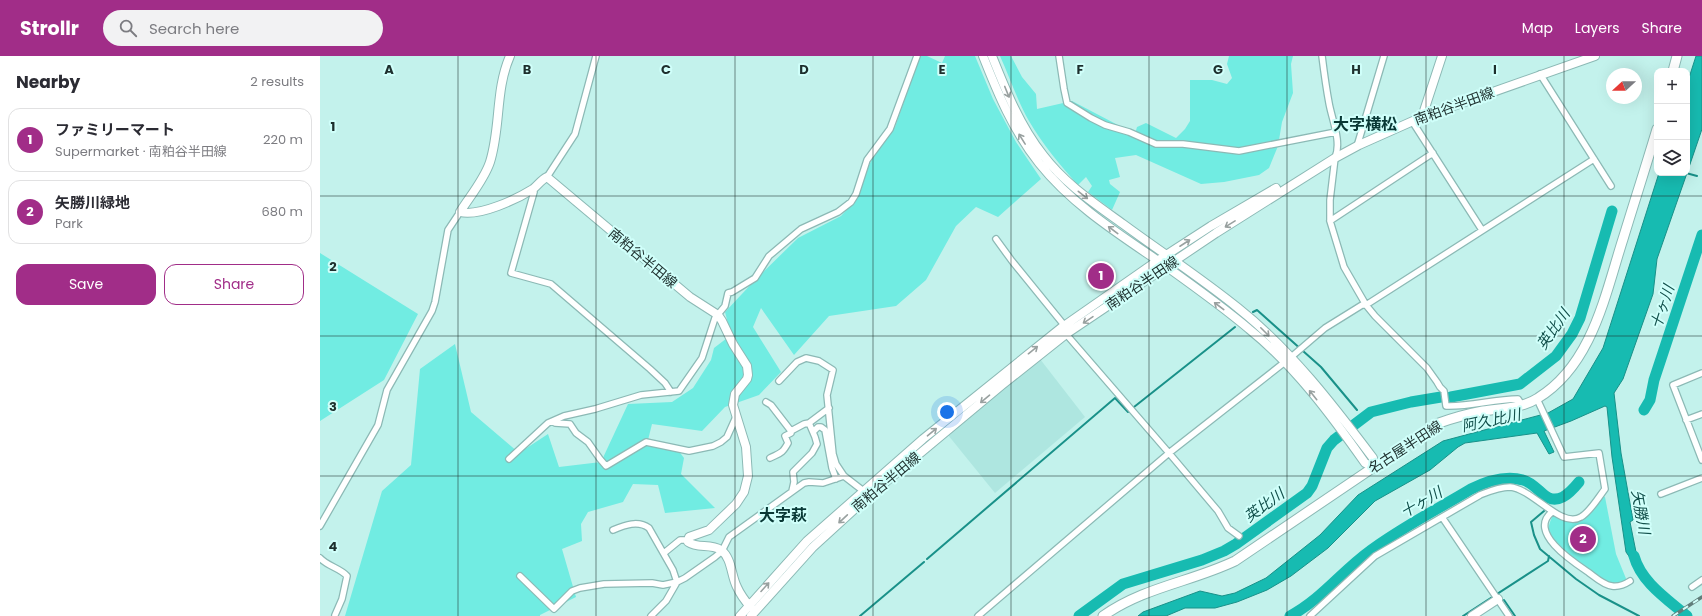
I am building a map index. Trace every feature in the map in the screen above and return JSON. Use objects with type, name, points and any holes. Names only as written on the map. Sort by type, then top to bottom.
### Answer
[{"type":"main road","points":[[510,56],[500,86],[495,140],[490,161],[486,171],[460,212],[466,214],[485,211],[532,189],[547,177]]},
{"type":"main road","points":[[983,56],[1008,115],[1022,140],[1039,163],[1058,184],[1089,212],[1249,328],[1287,360],[1321,391],[1344,420],[1351,436]]},
{"type":"main road","points":[[992,56],[1020,120],[1043,155],[1056,170],[1085,197],[1238,308],[1257,324],[1337,425],[1351,436],[1373,458],[1373,467]]},
{"type":"main road","points":[[1423,114],[1442,56]]},
{"type":"main road","name":"南粕谷半田線","points":[[722,551],[731,566],[736,587],[755,615],[813,547],[866,493],[991,383],[1064,325],[1157,261],[1211,226],[1358,143],[1423,114],[1578,56]]},
{"type":"main road","name":"南粕谷半田線","points":[[740,616],[748,605],[807,541],[1066,334],[1174,261],[1336,156],[1412,121],[1423,114],[1594,56]]},
{"type":"main road","points":[[1674,68],[1677,56]]},
{"type":"main road","name":"名古屋半田線","points":[[1103,616],[1121,604],[1139,595],[1213,571],[1235,561],[1439,423],[1457,416],[1522,405],[1537,399],[1556,384],[1570,369],[1592,333],[1605,297],[1654,139]]},
{"type":"main road","name":"南粕谷半田線","points":[[547,177],[690,297],[718,315],[733,344],[744,359],[748,371],[747,379],[735,394],[732,405],[746,447],[748,476],[744,492],[736,504],[710,530],[689,538],[688,540]]},
{"type":"main road","points":[[688,540],[692,545],[710,546],[722,551]]},
{"type":"main road","points":[[1472,616],[1498,599]]},
{"type":"street","points":[[547,177],[575,134],[596,56]]},
{"type":"street","points":[[509,459],[548,422],[564,416],[595,409],[641,395],[679,391],[705,351],[715,318],[725,306],[728,293],[751,281],[759,273],[769,256],[801,229],[838,212],[851,202],[856,194],[867,160],[890,129],[916,56]]},
{"type":"street","points":[[1059,56],[1067,103],[1091,118],[1156,144],[1183,144],[1239,151],[1336,132]]},
{"type":"street","points":[[1322,56],[1336,132],[1336,156],[1330,200],[1330,221],[1344,267],[1366,305],[1427,368],[1444,391],[1446,406],[1507,399],[1518,399],[1522,405]]},
{"type":"street","points":[[1358,143],[1384,56]]},
{"type":"street","points":[[1540,74],[1612,186]]},
{"type":"street","points":[[1412,121],[1482,230]]},
{"type":"street","points":[[1330,221],[1433,153]]},
{"type":"street","points":[[978,616],[1170,453],[1305,346],[1325,328],[1362,305],[1366,305],[1594,159]]},
{"type":"street","points":[[532,189],[534,192],[511,273],[551,284],[650,369],[665,383],[671,392]]},
{"type":"street","points":[[320,526],[378,425],[387,390],[432,311],[448,230],[460,212]]},
{"type":"street","points":[[996,239],[1064,325]]},
{"type":"street","points":[[1066,334],[1170,453],[1218,511],[1228,528],[1239,536]]},
{"type":"street","points":[[779,381],[785,373],[802,359],[806,358],[819,361],[833,370],[828,391],[834,460],[838,469],[844,476],[866,493]]},
{"type":"street","points":[[1702,373],[1673,385],[1702,460]]},
{"type":"street","points":[[1310,616],[1375,556],[1480,495],[1496,488],[1510,487],[1524,491],[1549,507],[1552,512],[1565,518],[1580,518],[1584,515],[1605,489],[1599,453],[1564,457],[1537,399]]},
{"type":"street","points":[[766,402],[771,405],[791,430]]},
{"type":"street","points":[[770,458],[779,455],[785,449],[788,444],[785,436],[790,433],[791,430],[804,424],[809,424],[830,408]]},
{"type":"street","points":[[1686,420],[1702,414]]},
{"type":"street","points":[[552,421],[555,423],[570,424],[576,433],[588,442],[606,466],[646,442],[689,451],[713,446],[722,442],[727,437],[736,418]]},
{"type":"street","points":[[792,491],[794,482],[793,472],[812,453],[817,444],[809,424]]},
{"type":"street","points":[[813,432],[818,427],[821,427],[824,430],[832,468],[836,479]]},
{"type":"street","points":[[520,576],[554,609],[572,591],[580,588],[604,584],[652,582],[663,585],[677,582],[703,566],[722,551],[729,537],[804,483],[823,483],[844,476]]},
{"type":"street","points":[[1661,494],[1702,478]]},
{"type":"street","points":[[1552,512],[1548,514],[1545,524],[1546,533],[1556,547],[1571,560],[1607,585],[1620,586],[1630,581]]},
{"type":"street","points":[[1442,517],[1509,616]]},
{"type":"street","points":[[613,530],[630,524],[645,525],[649,528],[673,570],[677,582],[666,601],[651,616]]},
{"type":"street","points":[[664,553],[680,540],[688,540]]},
{"type":"street","points":[[320,558],[347,576],[342,600],[336,615]]},
{"type":"street","points":[[1692,587],[1702,580]]},
{"type":"shaded area","points":[[920,56],[927,56],[942,63],[945,56],[975,56],[993,99],[1016,142],[1041,179],[998,217],[976,207],[956,226],[926,280],[896,306],[829,316],[794,355],[761,308],[753,327],[781,372],[759,395],[725,407],[702,431],[652,424],[647,444],[678,450],[684,458],[681,474],[715,508],[665,513],[658,485],[633,484],[623,502],[588,512],[581,524],[582,541],[562,549],[576,597],[540,616],[345,616],[382,491],[411,465],[420,369],[455,344],[471,412],[519,453],[548,434],[559,467],[601,462],[628,404],[672,402],[693,388],[711,360],[714,348],[731,335],[725,312],[798,238],[841,216],[851,205],[872,159],[895,127]]},
{"type":"shaded area","points":[[1000,56],[1011,56],[1022,77],[1036,94],[1037,109],[1072,101],[1135,134],[1137,127],[1146,123],[1176,138],[1185,129],[1190,121],[1190,80],[1212,80],[1227,84],[1232,78],[1227,64],[1229,56],[1293,56],[1291,64],[1293,93],[1282,122],[1278,146],[1269,168],[1259,175],[1224,182],[1201,184],[1136,155],[1115,158],[1120,177],[1109,180],[1110,184],[1120,192],[1112,210],[1088,192],[1092,186],[1086,177],[1078,185],[1046,147],[1034,130],[1025,113]]},
{"type":"shaded area","points":[[1696,56],[1702,56],[1702,129],[1690,164],[1690,104],[1690,75]]},
{"type":"shaded area","points":[[1658,176],[1686,176],[1657,259],[1653,294],[1623,379],[1614,393],[1621,453],[1633,520],[1630,522],[1640,572],[1626,552],[1612,457],[1607,407],[1605,406],[1544,431],[1554,452],[1549,454],[1537,433],[1465,443],[1430,470],[1375,501],[1328,548],[1291,576],[1267,590],[1237,602],[1215,608],[1185,608],[1166,616],[1138,616],[1143,612],[1200,591],[1222,596],[1235,593],[1266,578],[1320,535],[1358,495],[1443,441],[1548,413],[1573,399],[1603,348]]},
{"type":"shaded area","points":[[320,253],[418,314],[384,380],[320,421]]},
{"type":"shaded area","points":[[1040,359],[1085,417],[995,493],[948,435]]},
{"type":"shaded area","points":[[1603,496],[1605,497],[1616,554],[1627,581],[1617,584],[1607,583],[1594,574],[1566,551],[1549,532],[1552,517],[1554,516],[1571,522],[1580,521],[1591,512]]},
{"type":"waterway","points":[[1690,174],[1697,176]]},
{"type":"waterway","name":"英比川","points":[[1451,397],[1520,384],[1556,356],[1572,334],[1580,318],[1612,211]]},
{"type":"waterway","name":"十ヶ川","points":[[1644,410],[1650,400],[1654,380],[1702,235]]},
{"type":"waterway","points":[[1253,312],[1257,310],[1321,367],[1357,410]]},
{"type":"waterway","points":[[1134,407],[1235,327]]},
{"type":"waterway","name":"英比川","points":[[1079,616],[1123,584],[1202,560],[1224,551],[1236,544],[1307,493],[1312,486],[1327,448],[1334,440],[1371,412],[1411,402],[1441,397]]},
{"type":"waterway","points":[[927,559],[1115,398],[1128,412]]},
{"type":"waterway","name":"十ヶ川","points":[[1290,616],[1322,593],[1360,559],[1382,542],[1420,518],[1477,486],[1490,481],[1510,478],[1523,480],[1529,482],[1548,498],[1558,499],[1572,490],[1579,482]]},
{"type":"waterway","points":[[1544,511],[1531,522],[1534,535],[1540,549],[1576,579],[1599,595],[1639,616]]},
{"type":"waterway","points":[[1463,616],[1548,561],[1549,556]]},
{"type":"waterway","name":"矢勝川","points":[[1634,556],[1642,574],[1649,582],[1687,616]]},
{"type":"waterway","points":[[860,616],[924,562]]},
{"type":"waterway","points":[[1504,600],[1515,616]]},
{"type":"railway","points":[[1673,616],[1702,597]]},
{"type":"place","name":"ファミリーマート","points":[[1101,276]]},
{"type":"place","name":"矢勝川緑地","points":[[1583,539]]},
{"type":"district","name":"大字横松","points":[[1365,124]]},
{"type":"district","name":"大字萩","points":[[783,515]]},
{"type":"water label","name":"阿久比川","points":[[1491,420]]}]
